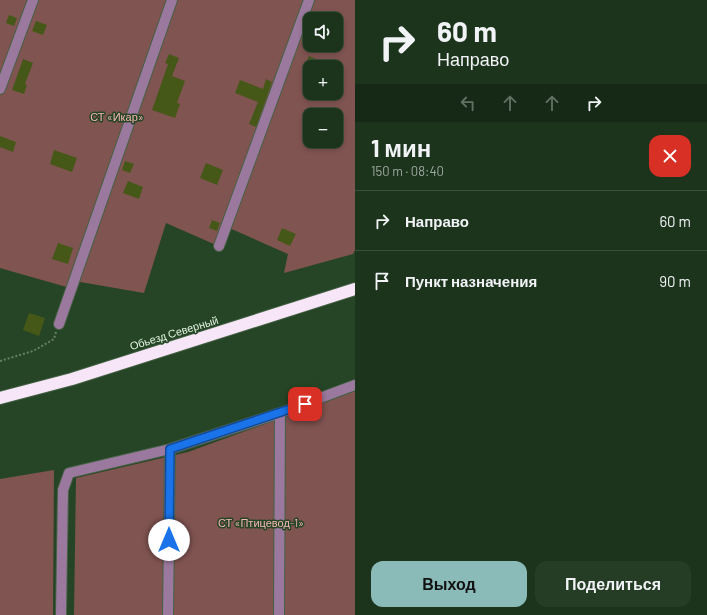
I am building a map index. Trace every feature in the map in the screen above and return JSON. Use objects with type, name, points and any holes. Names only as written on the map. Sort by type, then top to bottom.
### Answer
[{"type":"highway","name":"Обьезд Северный","points":[[0,398],[72,379],[355,289]]},
{"type":"street","points":[[0,89],[33,0]]},
{"type":"street","points":[[59,324],[172,0]]},
{"type":"street","points":[[219,246],[309,0]]},
{"type":"street","points":[[61,615],[63,490],[69,473],[170,449],[280,413],[355,385]]},
{"type":"street","points":[[279,615],[280,413]]},
{"type":"street","points":[[168,615],[170,449]]},
{"type":"path","points":[[0,361],[33,351],[54,339],[59,324]]},
{"type":"green space","name":"СТ «Икар»","points":[[0,0],[355,0],[355,250],[353,254],[284,273],[288,254],[227,227],[216,245],[166,223],[144,293],[80,282],[77,290],[0,268]]},
{"type":"green space","name":"СТ «Птицевод-1»","points":[[355,391],[355,615],[74,615],[76,478],[188,452]]},
{"type":"green space","points":[[54,470],[53,615],[0,615],[0,479]]},
{"type":"building","points":[[9,15],[17,18],[14,26],[6,23]]},
{"type":"building","points":[[36,21],[47,25],[43,35],[32,31]]},
{"type":"building","points":[[169,54],[179,58],[172,76],[185,81],[177,103],[180,104],[175,118],[152,110],[168,64],[165,63]]},
{"type":"building","points":[[309,56],[318,60],[307,60]]},
{"type":"building","points":[[23,59],[33,63],[25,84],[27,85],[24,94],[12,90]]},
{"type":"building","points":[[266,79],[272,82],[256,127],[249,124],[258,102],[235,93],[240,80],[263,89]]},
{"type":"building","points":[[0,136],[16,142],[13,152],[0,147]]},
{"type":"building","points":[[54,150],[77,158],[72,172],[50,164]]},
{"type":"building","points":[[125,161],[134,164],[130,173],[122,170]]},
{"type":"building","points":[[206,163],[223,170],[217,185],[200,178]]},
{"type":"building","points":[[128,181],[143,187],[139,199],[123,193]]},
{"type":"building","points":[[212,220],[220,223],[217,231],[209,228]]},
{"type":"building","points":[[282,228],[296,234],[290,246],[277,240]]},
{"type":"building","points":[[58,243],[73,248],[68,264],[52,259]]},
{"type":"building","points":[[29,313],[45,318],[39,336],[23,330]]},
{"type":"route","points":[[169,540],[170,449],[305,404]]}]
